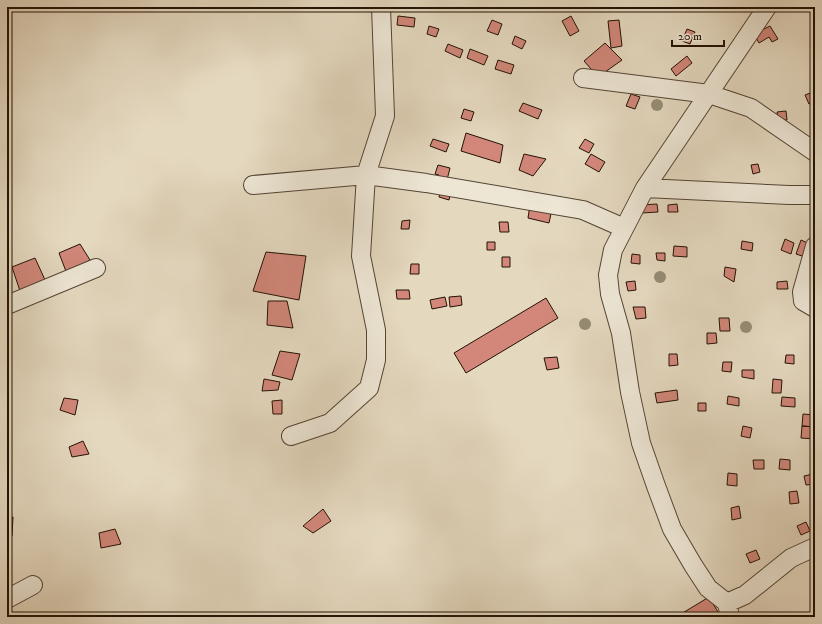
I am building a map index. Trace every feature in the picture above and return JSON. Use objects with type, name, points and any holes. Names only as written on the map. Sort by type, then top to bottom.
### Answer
[{"type":"street","points":[[290,436],[330,423],[369,388],[376,360],[376,330],[361,256],[366,175],[385,116],[381,7]]},
{"type":"street","points":[[767,7],[645,188],[613,250],[608,275],[610,294],[621,333],[630,392],[641,443],[672,529],[708,588],[728,610],[791,558],[815,546]]},
{"type":"street","points":[[583,78],[709,94],[751,108],[815,152]]},
{"type":"street","points":[[252,186],[366,175],[426,183],[584,210],[624,228]]},
{"type":"street","points":[[645,188],[815,195]]},
{"type":"street","points":[[815,246],[802,292],[804,300],[815,308]]},
{"type":"street","points":[[7,306],[96,268]]},
{"type":"street","points":[[7,599],[33,585]]},
{"type":"building","points":[[398,16],[415,18],[414,27],[397,25]]},
{"type":"building","points":[[571,16],[579,31],[570,36],[562,21]]},
{"type":"building","points":[[492,20],[502,24],[498,35],[487,31]]},
{"type":"building","points":[[619,20],[622,46],[611,48],[608,21]]},
{"type":"building","points":[[429,26],[439,29],[436,37],[427,34]]},
{"type":"building","points":[[770,26],[778,39],[772,42],[769,37],[759,43],[754,34]]},
{"type":"building","points":[[687,29],[695,32],[690,44],[682,41]]},
{"type":"building","points":[[515,36],[526,41],[522,49],[512,44]]},
{"type":"building","points":[[605,43],[622,60],[598,77],[584,61]]},
{"type":"building","points":[[448,44],[463,50],[460,58],[445,51]]},
{"type":"building","points":[[470,49],[488,56],[484,65],[467,58]]},
{"type":"building","points":[[687,56],[692,63],[676,76],[671,69]]},
{"type":"building","points":[[498,60],[514,65],[511,74],[495,69]]},
{"type":"building","points":[[813,92],[815,102],[809,104],[805,95]]},
{"type":"building","points":[[631,94],[640,97],[635,109],[626,106]]},
{"type":"building","points":[[523,103],[542,110],[538,119],[519,111]]},
{"type":"building","points":[[464,109],[474,112],[471,121],[461,118]]},
{"type":"building","points":[[786,111],[787,120],[779,121],[777,112]]},
{"type":"building","points":[[466,133],[503,145],[500,163],[461,151]]},
{"type":"building","points":[[433,139],[449,144],[446,152],[430,146]]},
{"type":"building","points":[[585,139],[594,144],[589,153],[579,148]]},
{"type":"building","points":[[524,154],[546,159],[533,176],[519,170]]},
{"type":"building","points":[[591,154],[605,162],[599,172],[585,164]]},
{"type":"building","points":[[758,164],[760,172],[753,174],[751,165]]},
{"type":"building","points":[[438,165],[450,168],[447,180],[438,178],[439,175],[435,174]]},
{"type":"building","points":[[441,189],[451,191],[449,200],[439,197]]},
{"type":"building","points":[[657,204],[658,212],[642,213],[641,205]]},
{"type":"building","points":[[677,204],[678,212],[668,212],[668,205]]},
{"type":"building","points":[[530,205],[552,209],[549,223],[528,218]]},
{"type":"building","points":[[410,220],[409,229],[401,229],[402,221]]},
{"type":"building","points":[[499,222],[508,222],[509,232],[500,232]]},
{"type":"building","points":[[785,239],[794,243],[791,254],[781,250]]},
{"type":"building","points":[[801,240],[810,244],[805,257],[796,254]]},
{"type":"building","points":[[742,241],[753,243],[752,251],[741,249]]},
{"type":"building","points":[[487,242],[495,242],[495,250],[487,250]]},
{"type":"building","points":[[80,244],[90,260],[67,274],[59,253]]},
{"type":"building","points":[[674,246],[687,247],[687,257],[673,256]]},
{"type":"building","points":[[266,252],[306,256],[299,300],[253,291]]},
{"type":"building","points":[[656,253],[665,253],[665,261],[657,260]]},
{"type":"building","points":[[632,254],[640,255],[640,264],[631,263]]},
{"type":"building","points":[[502,257],[510,257],[510,267],[502,267]]},
{"type":"building","points":[[35,258],[46,282],[21,294],[12,267]]},
{"type":"building","points":[[411,264],[419,264],[419,274],[410,274]]},
{"type":"building","points":[[725,267],[736,269],[734,282],[724,276]]},
{"type":"building","points":[[635,281],[636,290],[628,291],[626,282]]},
{"type":"building","points":[[787,281],[788,289],[777,289],[777,282]]},
{"type":"building","points":[[396,290],[409,290],[410,299],[397,299]]},
{"type":"building","points":[[461,296],[462,305],[450,307],[449,297]]},
{"type":"building","points":[[445,297],[447,306],[432,309],[430,300]]},
{"type":"building","points":[[546,298],[558,318],[466,373],[454,353]]},
{"type":"building","points":[[268,301],[287,301],[293,328],[267,325]]},
{"type":"building","points":[[633,307],[645,307],[646,318],[636,319]]},
{"type":"building","points":[[719,318],[729,318],[730,331],[720,331]]},
{"type":"building","points":[[7,327],[11,327],[11,336],[7,337]]},
{"type":"building","points":[[707,333],[716,333],[717,343],[707,344]]},
{"type":"building","points":[[280,351],[300,354],[292,380],[272,375]]},
{"type":"building","points":[[669,354],[677,354],[678,365],[669,366]]},
{"type":"building","points":[[786,355],[794,355],[794,364],[785,363]]},
{"type":"building","points":[[557,357],[559,368],[547,370],[544,358]]},
{"type":"building","points":[[723,362],[732,362],[731,372],[722,371]]},
{"type":"building","points":[[742,370],[754,370],[754,379],[742,377]]},
{"type":"building","points":[[264,379],[280,382],[278,390],[262,391]]},
{"type":"building","points":[[773,379],[782,380],[781,393],[772,393]]},
{"type":"building","points":[[677,390],[678,400],[657,403],[655,393]]},
{"type":"building","points":[[728,396],[739,398],[739,406],[727,404]]},
{"type":"building","points":[[782,397],[795,398],[795,407],[781,406]]},
{"type":"building","points":[[64,398],[78,400],[75,415],[60,410]]},
{"type":"building","points":[[282,400],[282,414],[273,414],[272,401]]},
{"type":"building","points":[[698,403],[706,403],[706,411],[698,411]]},
{"type":"building","points":[[803,414],[815,415],[815,427],[802,426]]},
{"type":"building","points":[[743,426],[752,428],[750,438],[741,436]]},
{"type":"building","points":[[802,426],[815,427],[815,439],[801,438]]},
{"type":"building","points":[[83,441],[89,454],[72,457],[69,447]]},
{"type":"building","points":[[780,459],[790,460],[790,470],[779,469]]},
{"type":"building","points":[[753,460],[764,460],[764,469],[754,469]]},
{"type":"building","points":[[728,473],[737,474],[737,486],[727,485]]},
{"type":"building","points":[[813,474],[815,484],[806,485],[804,476]]},
{"type":"building","points":[[797,491],[799,503],[790,504],[789,492]]},
{"type":"building","points":[[739,506],[741,518],[732,520],[731,508]]},
{"type":"building","points":[[323,509],[331,521],[313,533],[303,526]]},
{"type":"building","points":[[7,517],[13,517],[12,536],[7,535]]},
{"type":"building","points":[[806,522],[810,531],[801,535],[797,526]]},
{"type":"building","points":[[115,529],[121,544],[101,548],[99,533]]},
{"type":"building","points":[[756,550],[760,559],[750,563],[746,554]]},
{"type":"building","points":[[709,597],[721,617],[676,617]]}]
